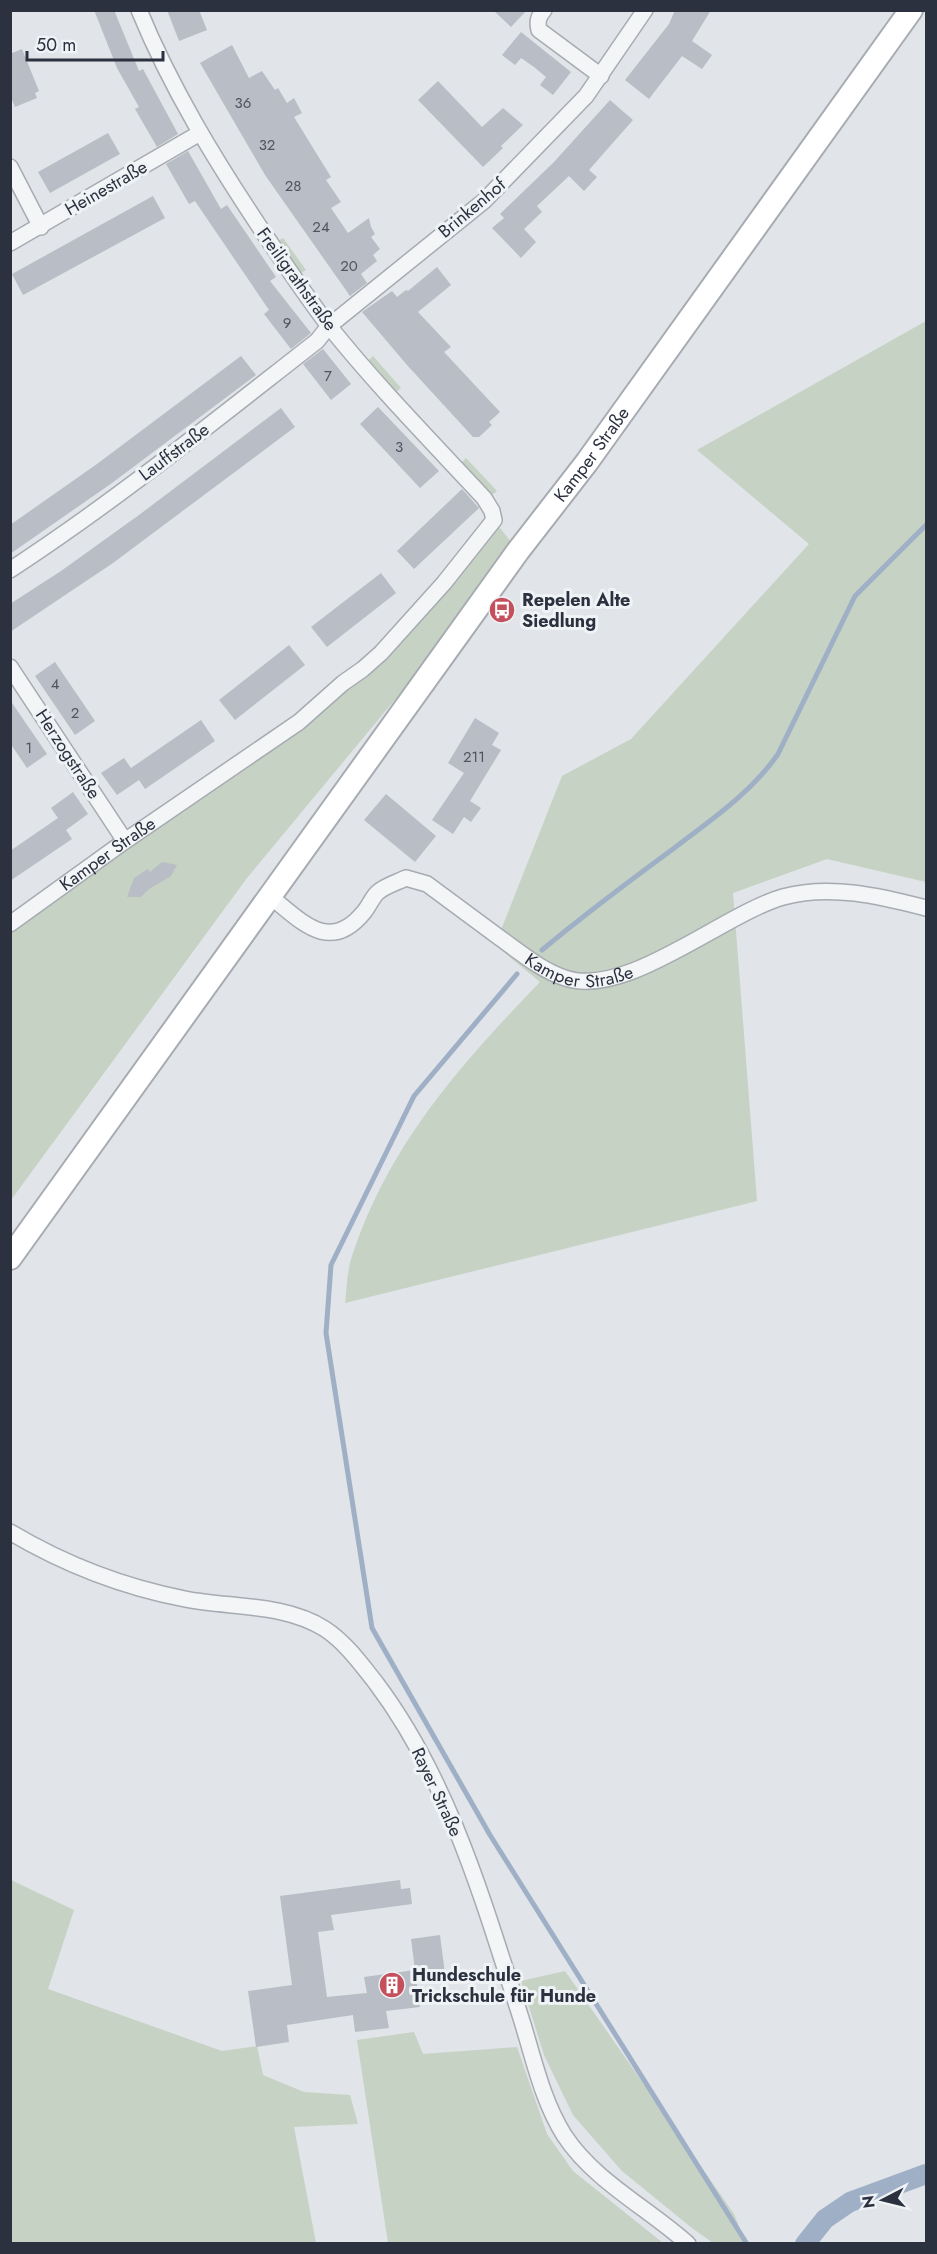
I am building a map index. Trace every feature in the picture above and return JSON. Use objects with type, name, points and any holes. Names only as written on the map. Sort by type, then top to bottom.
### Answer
[{"type":"main road","name":"Kamper Straße","points":[[10,1258],[518,551],[587,462],[911,10]]},
{"type":"street","name":"Freiligrathstraße","points":[[139,10],[156,52],[200,133],[248,209],[329,326],[394,402],[484,498],[492,511],[494,520]]},
{"type":"street","points":[[544,10],[537,23],[539,30],[601,76]]},
{"type":"street","name":"Brinkenhof","points":[[329,326],[484,201],[537,149],[601,76],[645,10]]},
{"type":"street","name":"Heinestraße","points":[[10,243],[200,133]]},
{"type":"street","points":[[10,167],[41,226]]},
{"type":"street","name":"Lauffstraße","points":[[10,570],[196,436],[317,340],[329,326]]},
{"type":"street","name":"Kamper Straße","points":[[10,924],[125,841],[299,722],[381,653],[444,584],[494,520]]},
{"type":"street","name":"Herzogstraße","points":[[10,667],[125,841]]},
{"type":"street","name":"Kamper Straße","points":[[271,897],[310,929],[331,933],[347,929],[364,913],[378,892],[406,878],[427,884],[537,965],[567,979],[592,981],[620,975],[654,962],[754,908],[784,897],[820,892],[853,893],[927,908]]},
{"type":"street","name":"Rayer Straße","points":[[10,1532],[74,1565],[134,1586],[186,1599],[294,1615],[325,1629],[358,1659],[388,1698],[426,1761],[454,1825],[482,1899],[544,2096],[565,2136],[593,2168],[688,2244]]},
{"type":"green space","points":[[283,238],[306,270],[301,273],[278,241]]},
{"type":"green space","points":[[926,321],[926,882],[827,859],[733,893],[757,1201],[345,1303],[351,1259],[368,1213],[408,1141],[456,1075],[540,982],[495,945],[562,776],[631,739],[809,544],[697,450]]},
{"type":"green space","points":[[373,356],[401,388],[396,392],[369,360]]},
{"type":"green space","points":[[466,458],[497,491],[492,495],[462,462]]},
{"type":"green space","points":[[494,520],[518,551],[247,878],[11,1200],[11,923],[363,669]]},
{"type":"green space","points":[[11,1880],[74,1910],[48,1989],[222,2051],[257,2046],[263,2075],[304,2092],[350,2095],[358,2124],[294,2127],[316,2243],[11,2244]]},
{"type":"green space","points":[[565,1971],[734,2214],[744,2239],[743,2243],[713,2243],[692,2228],[622,2171],[573,2115],[544,2055],[521,1981]]},
{"type":"green space","points":[[414,2032],[423,2054],[517,2047],[547,2134],[573,2171],[663,2243],[388,2243],[357,2040]]},
{"type":"building","points":[[94,10],[114,10],[139,71],[143,69],[178,134],[157,147],[135,109],[139,107],[117,68]]},
{"type":"building","points":[[167,10],[199,10],[207,30],[179,41]]},
{"type":"building","points":[[493,10],[527,10],[511,27]]},
{"type":"building","points":[[675,10],[711,10],[692,41],[712,55],[702,69],[682,56],[649,99],[625,80],[669,24]]},
{"type":"building","points":[[521,32],[571,72],[553,95],[540,85],[546,77],[534,67],[521,58],[515,65],[502,55]]},
{"type":"building","points":[[232,45],[249,78],[262,71],[275,90],[278,88],[287,103],[294,98],[302,113],[294,117],[331,177],[326,180],[341,202],[331,208],[348,233],[369,218],[375,234],[371,237],[380,249],[373,255],[377,261],[361,274],[367,283],[350,296],[265,175],[200,63]]},
{"type":"building","points":[[22,49],[39,91],[35,93],[37,98],[15,107],[10,95],[10,54]]},
{"type":"building","points":[[438,81],[482,127],[503,108],[523,125],[483,167],[418,100]]},
{"type":"building","points":[[610,100],[633,120],[589,170],[597,177],[584,191],[569,176],[537,206],[542,212],[524,229],[536,242],[521,258],[492,228],[504,218],[500,214],[554,162]]},
{"type":"building","points":[[108,133],[120,154],[50,193],[38,172]]},
{"type":"building","points":[[188,151],[221,209],[227,205],[276,277],[270,281],[311,333],[291,349],[264,314],[269,310],[195,201],[189,204],[166,164]]},
{"type":"building","points":[[153,196],[165,218],[23,295],[12,274]]},
{"type":"building","points":[[437,267],[451,285],[418,312],[451,347],[444,352],[500,412],[489,422],[492,425],[479,437],[473,437],[362,312],[392,291],[397,297],[406,290],[408,291]]},
{"type":"building","points":[[323,349],[351,384],[331,400],[303,364]]},
{"type":"building","points":[[241,356],[256,375],[112,483],[10,554],[10,525],[97,464]]},
{"type":"building","points":[[378,407],[439,471],[420,488],[360,424]]},
{"type":"building","points":[[281,408],[295,427],[113,563],[10,632],[10,604],[139,515]]},
{"type":"building","points":[[462,489],[479,508],[414,569],[397,551]]},
{"type":"building","points":[[381,573],[396,593],[327,647],[311,627]]},
{"type":"building","points":[[289,645],[305,665],[235,720],[219,700]]},
{"type":"building","points":[[55,662],[95,721],[75,735],[35,676]]},
{"type":"building","points":[[10,700],[47,754],[27,768],[10,743]]},
{"type":"building","points":[[475,718],[499,733],[492,745],[501,750],[470,801],[481,808],[471,822],[464,817],[453,834],[432,820],[464,773],[448,763]]},
{"type":"building","points":[[201,720],[215,741],[145,789],[139,780],[117,795],[101,773],[124,758],[131,768]]},
{"type":"building","points":[[73,792],[88,814],[66,830],[72,839],[10,881],[10,851],[58,818],[51,808]]},
{"type":"building","points":[[386,794],[436,836],[415,862],[364,820]]},
{"type":"building","points":[[162,862],[177,865],[171,876],[149,889],[141,897],[127,897],[134,878],[148,869],[150,872]]},
{"type":"building","points":[[400,1880],[401,1889],[410,1888],[412,1904],[331,1915],[334,1930],[318,1932],[327,1997],[367,1993],[364,1977],[415,1970],[411,1939],[440,1935],[445,1974],[416,1977],[420,2007],[386,2011],[389,2028],[355,2032],[353,2015],[287,2025],[289,2042],[256,2047],[248,1991],[292,1985],[280,1896]]},
{"type":"waterway","points":[[542,950],[716,817],[755,782],[778,754],[855,596],[926,525]]},
{"type":"waterway","points":[[517,974],[414,1096],[331,1265],[326,1333],[372,1628],[490,1835],[747,2244]]},
{"type":"waterway","points":[[805,2244],[825,2219],[850,2202],[926,2174]]},
{"type":"place","name":"Repelen Alte Siedlung","points":[[502,610]]},
{"type":"place","name":"Hundeschule Trickschule für Hunde","points":[[392,1985]]}]
